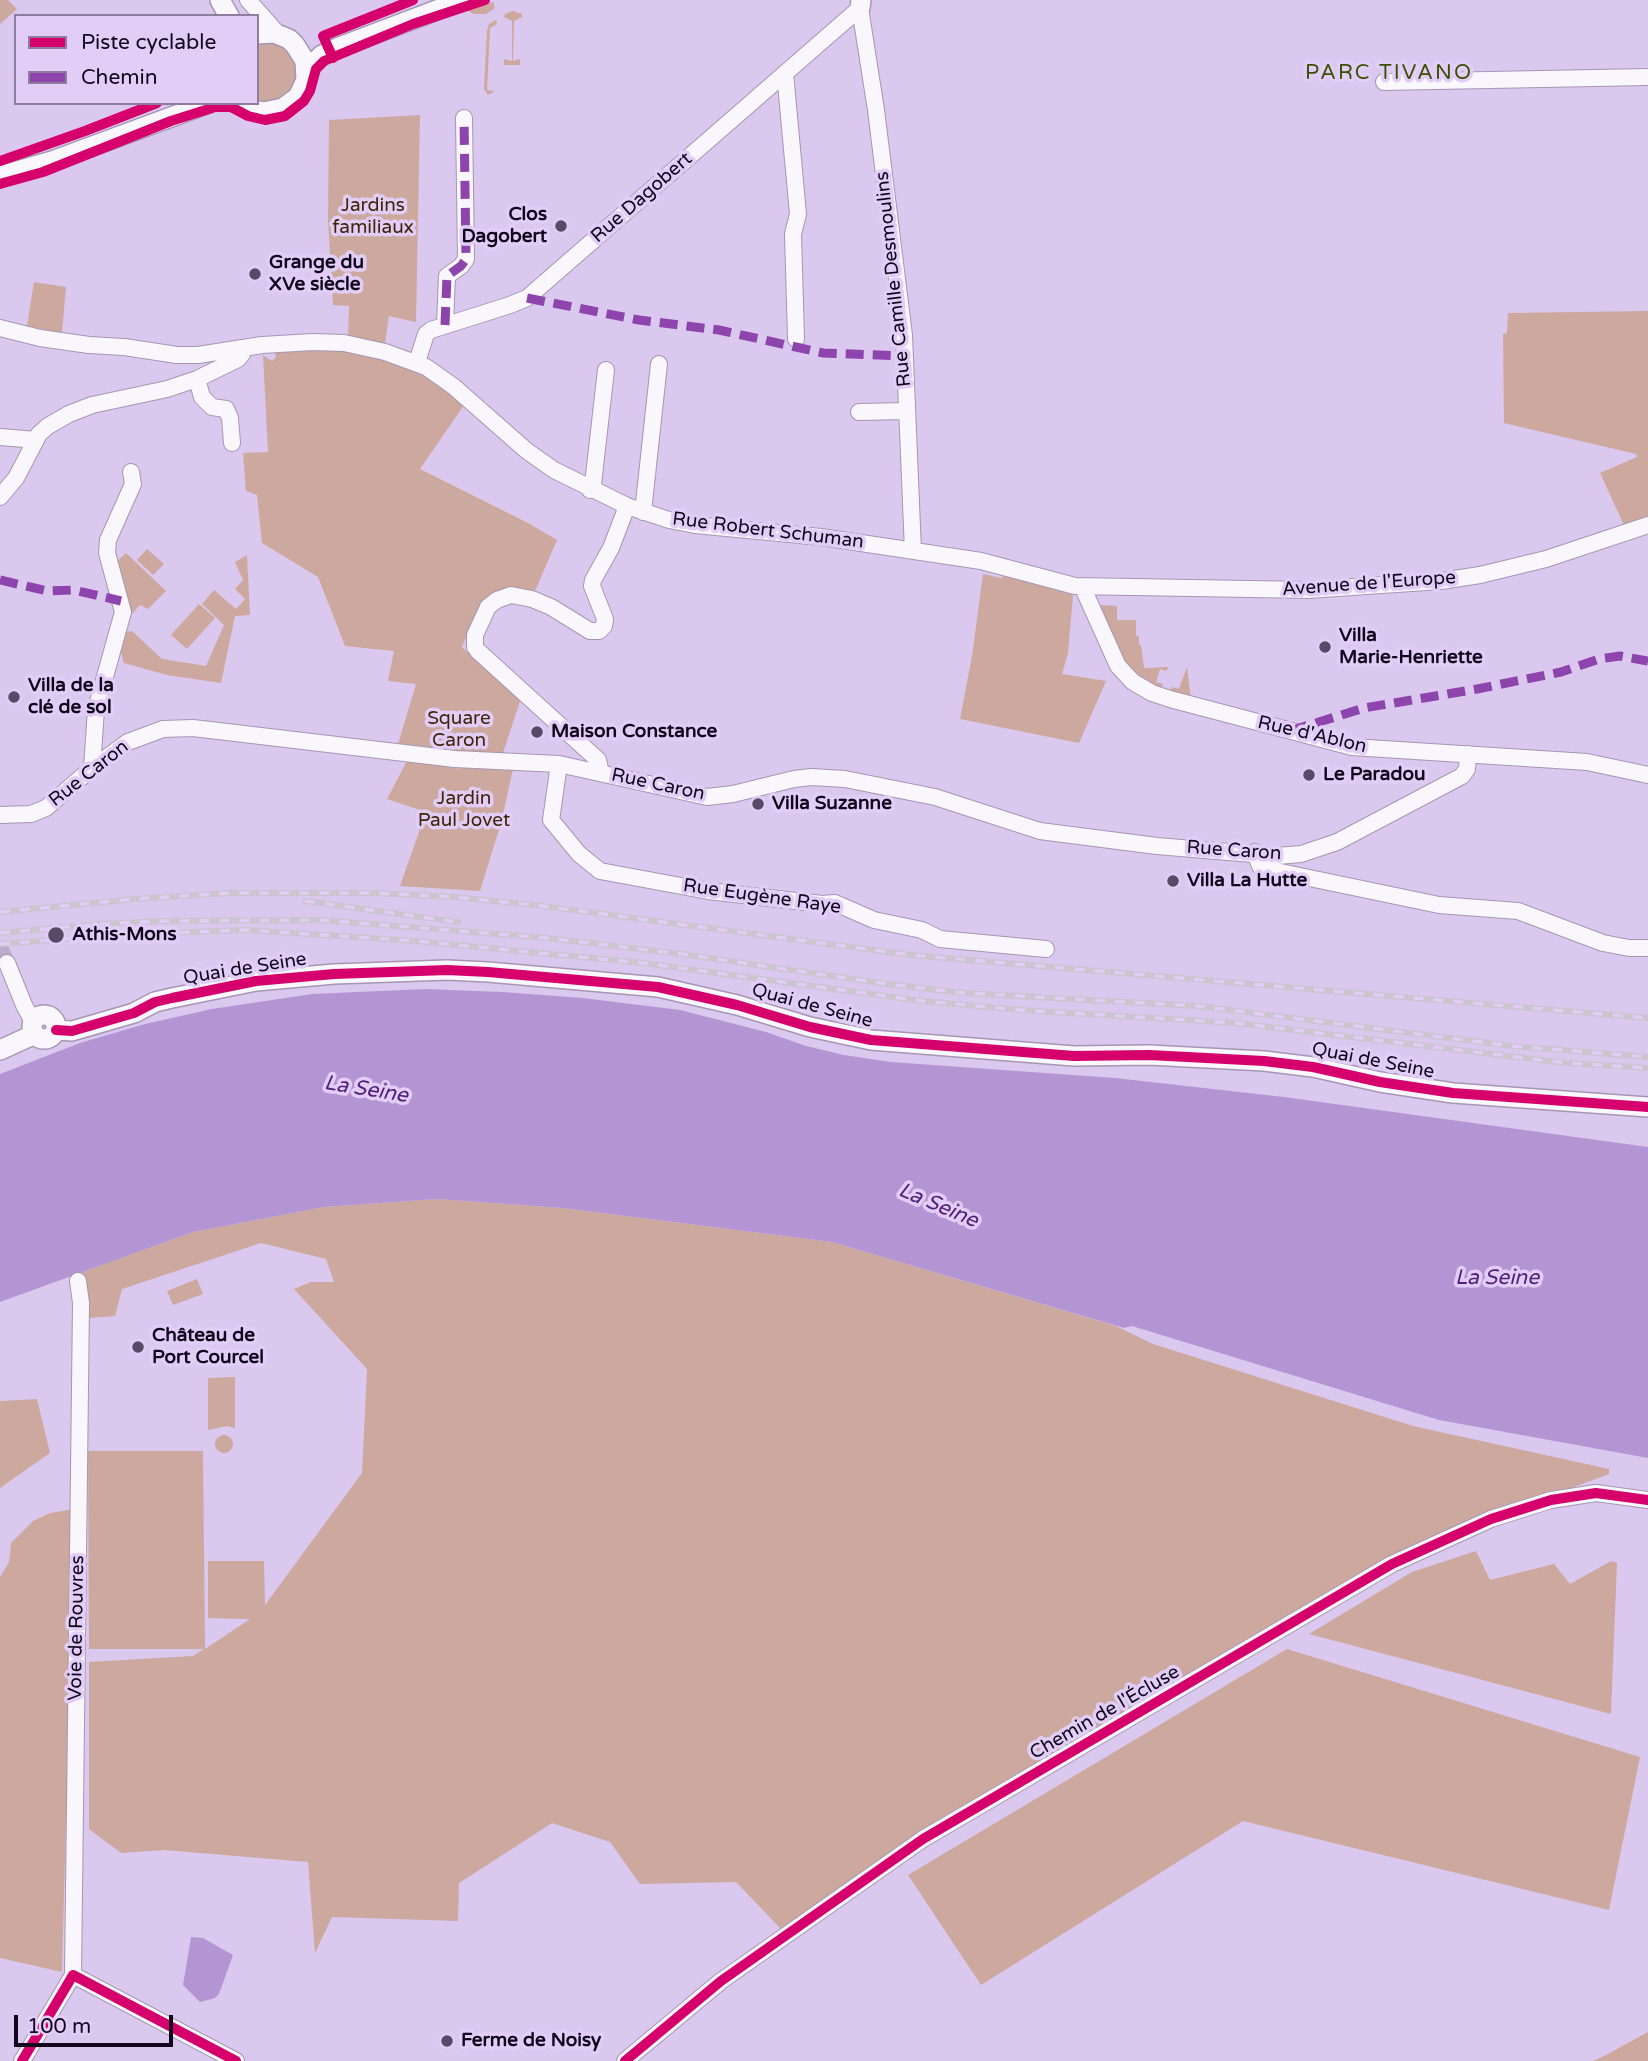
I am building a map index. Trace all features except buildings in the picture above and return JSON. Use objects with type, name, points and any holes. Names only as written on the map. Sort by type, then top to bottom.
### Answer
[{"type":"main road","points":[[259,34],[312,45],[433,0]]},
{"type":"main road","points":[[307,70],[322,55],[337,48],[463,0]]},
{"type":"main road","points":[[248,105],[264,112],[283,108],[298,97],[306,80],[307,70],[305,61],[287,39]]},
{"type":"main road","points":[[0,167],[67,146],[170,105]]},
{"type":"main road","points":[[0,176],[55,160],[204,105]]},
{"type":"main road","name":"Quai de Seine","points":[[34,1028],[40,1038],[48,1038],[56,1027],[129,1003],[155,1002],[256,981],[334,974],[447,970],[555,976],[658,987],[737,1005],[810,1027],[871,1040],[1074,1056],[1149,1055],[1288,1063],[1453,1093],[1648,1107]]},
{"type":"main road","points":[[0,1050],[34,1028]]},
{"type":"street","name":"Rue Dagobert","points":[[417,362],[426,334],[527,298],[785,74],[861,4]]},
{"type":"street","name":"Rue Camille Desmoulins","points":[[861,4],[904,335],[913,551]]},
{"type":"street","points":[[259,15],[287,39]]},
{"type":"street","points":[[785,74],[798,214],[793,233],[796,339]]},
{"type":"street","points":[[1384,82],[1648,76]]},
{"type":"street","points":[[445,325],[447,276],[461,267],[466,259],[464,118]]},
{"type":"street","name":"Rue Robert Schuman","points":[[0,328],[77,343],[177,355],[198,355],[280,343],[332,341],[385,352],[417,362],[453,386],[527,451],[554,470],[590,490],[643,512],[695,525],[821,537],[981,561],[1082,586]]},
{"type":"street","points":[[0,498],[16,478],[36,440],[48,426],[80,409],[122,397],[167,389],[197,379],[238,359],[242,354],[241,348]]},
{"type":"street","points":[[643,512],[659,365]]},
{"type":"street","points":[[590,490],[593,484],[606,370]]},
{"type":"street","points":[[197,379],[202,397],[212,407],[226,409],[230,418],[232,443]]},
{"type":"street","points":[[859,412],[906,411]]},
{"type":"street","points":[[0,438],[36,440]]},
{"type":"street","points":[[92,768],[96,709],[123,612],[107,553],[108,540],[133,484],[131,472]]},
{"type":"street","points":[[601,773],[598,760],[478,651],[475,647],[475,635],[488,607],[511,595],[523,596],[551,607],[590,631],[600,630],[605,619],[592,586],[593,580],[611,548],[627,506]]},
{"type":"street","name":"Avenue de l'Europe","points":[[1082,586],[1295,590],[1441,581],[1480,575],[1546,559],[1648,525]]},
{"type":"street","name":"Rue d'Ablon","points":[[1082,586],[1114,661],[1133,681],[1152,693],[1352,747],[1587,762],[1648,775]]},
{"type":"street","name":"Rue Caron","points":[[0,815],[31,814],[46,808],[92,768],[128,742],[146,733],[174,727],[223,730],[455,759],[559,764],[707,797],[733,794],[794,779],[845,779],[936,797],[1040,831],[1157,846],[1255,852],[1277,856],[1301,854],[1337,842],[1462,776],[1467,769],[1468,754]]},
{"type":"street","name":"Rue Eugène Raye","points":[[559,764],[551,820],[579,854],[600,871],[708,891],[822,904],[835,903],[874,920],[922,930],[940,939],[1046,949]]},
{"type":"street","points":[[1255,852],[1261,866],[1271,870],[1438,905],[1518,911],[1603,943],[1648,947]]},
{"type":"street","points":[[6,963],[34,1028]]},
{"type":"street","name":"Voie de Rouvres","points":[[73,1975],[81,1303],[78,1281]]},
{"type":"street","name":"Chemin de l'Écluse","points":[[625,2061],[721,1981],[923,1839],[1392,1563],[1491,1519],[1551,1500],[1596,1493],[1648,1500]]},
{"type":"street","points":[[22,2061],[73,1975],[236,2061]]},
{"type":"green space","points":[[0,0],[8,0],[17,9],[0,24]]},
{"type":"green space","points":[[493,2],[495,8],[486,14],[474,14],[466,10]]},
{"type":"green space","points":[[513,11],[522,14],[522,17],[514,21],[513,61],[520,59],[520,65],[504,65],[504,59],[512,61],[512,21],[504,17]]},
{"type":"green space","points":[[496,20],[497,24],[490,28],[487,90],[495,91],[488,95],[484,89],[487,31],[489,24]]},
{"type":"green space","points":[[270,41],[286,48],[296,62],[296,79],[286,95],[275,101],[259,101],[259,42]]},
{"type":"green space","name":"Jardins familiaux","points":[[420,115],[416,322],[389,316],[385,343],[348,337],[349,306],[333,305],[328,220],[329,120]]},
{"type":"green space","points":[[34,282],[66,287],[62,333],[27,326]]},
{"type":"green space","points":[[1648,311],[1648,516],[1624,525],[1600,473],[1637,457],[1636,454],[1504,423],[1503,334],[1507,333],[1508,313]]},
{"type":"green space","name":"Square Caron","points":[[313,347],[359,351],[415,369],[464,405],[420,469],[557,540],[535,591],[513,587],[489,595],[481,603],[462,647],[520,701],[502,756],[398,744],[416,684],[388,681],[394,651],[345,646],[318,577],[262,543],[257,495],[246,491],[243,453],[268,452],[263,355],[272,361],[276,357],[275,352]]},
{"type":"green space","points":[[147,549],[164,564],[153,575],[137,560]]},
{"type":"green space","points":[[126,553],[166,591],[148,609],[140,605],[131,615],[116,562]]},
{"type":"green space","points":[[247,555],[250,615],[235,616],[221,683],[167,675],[124,663],[120,649],[124,632],[132,631],[162,659],[206,666],[224,625],[202,604],[214,590],[236,609],[245,599],[235,589],[243,580],[235,562]]},
{"type":"green space","points":[[983,574],[1001,578],[1005,575],[1073,595],[1068,653],[1062,674],[1106,681],[1079,743],[960,719]]},
{"type":"green space","points":[[199,604],[215,618],[187,649],[171,635]]},
{"type":"green space","points":[[1098,605],[1117,606],[1117,620],[1136,620],[1136,636],[1139,636],[1144,668],[1168,667],[1167,671],[1160,669],[1156,682],[1163,684],[1161,690],[1136,675],[1123,661]]},
{"type":"green space","points":[[1187,667],[1191,700],[1170,693],[1172,687],[1179,689]]},
{"type":"green space","name":"Jardin Paul Jovet","points":[[408,759],[460,769],[466,766],[513,769],[501,823],[480,891],[400,886],[426,812],[387,799]]},
{"type":"green space","points":[[437,1199],[563,1208],[832,1242],[1116,1326],[1153,1344],[1413,1426],[1609,1469],[1609,1474],[1450,1533],[1055,1757],[847,1882],[783,1931],[736,1882],[640,1884],[610,1842],[552,1823],[459,1883],[458,1921],[332,1917],[315,1953],[308,1862],[164,1850],[121,1853],[89,1829],[89,1662],[193,1656],[204,1649],[89,1649],[88,1451],[203,1451],[205,1649],[250,1619],[208,1618],[208,1561],[264,1561],[265,1605],[362,1473],[367,1369],[294,1289],[311,1282],[334,1282],[326,1259],[261,1243],[122,1289],[115,1316],[89,1318],[80,1273],[193,1232],[324,1207]]},
{"type":"green space","points":[[197,1279],[203,1294],[173,1305],[167,1291]]},
{"type":"green space","points":[[235,1377],[235,1428],[227,1426],[208,1430],[208,1378]]},
{"type":"green space","points":[[37,1399],[50,1453],[0,1488],[0,1401]]},
{"type":"green space","points":[[224,1435],[230,1438],[233,1444],[230,1450],[224,1453],[218,1450],[215,1444],[218,1438]]},
{"type":"green space","points":[[74,1509],[62,1972],[0,1958],[0,1577],[9,1562],[11,1543],[33,1521],[50,1513]]},
{"type":"green space","points":[[1476,1551],[1490,1580],[1554,1564],[1570,1584],[1611,1561],[1617,1563],[1611,1714],[1309,1634],[1412,1572]]},
{"type":"green space","points":[[1287,1649],[1640,1757],[1609,1910],[1243,1821],[981,1985],[908,1875]]},
{"type":"green space","points":[[1648,2032],[1648,2061],[1593,2061],[1606,2055]]},
{"type":"water","name":"La Seine","points":[[426,989],[583,998],[680,1010],[766,1032],[806,1046],[891,1062],[1115,1078],[1284,1097],[1648,1147],[1648,1458],[1439,1420],[1132,1326],[1124,1328],[832,1242],[563,1208],[437,1199],[324,1207],[193,1232],[0,1302],[0,1074],[80,1043],[145,1024],[212,1009],[312,994]]},
{"type":"water","points":[[191,1937],[203,1938],[233,1955],[219,1994],[215,1998],[200,2002],[183,1985]]},
{"type":"tunnel","points":[[0,947],[7,963]]},
{"type":"railway","points":[[0,912],[230,893],[376,893],[455,897],[535,905],[911,955],[1648,1018]]},
{"type":"railway","points":[[305,901],[458,922]]},
{"type":"railway","points":[[0,933],[163,921],[320,920],[547,938],[964,993],[1198,1006],[1512,1046],[1648,1057]]},
{"type":"railway","points":[[0,944],[114,935],[246,930],[416,941],[643,963],[923,1001],[1020,1010],[1236,1023],[1566,1063],[1648,1068]]},
{"type":"marked path","points":[[445,325],[447,276],[466,259],[464,118]]},
{"type":"marked path","points":[[527,298],[639,320],[719,330],[823,353],[904,356]]},
{"type":"marked path","points":[[0,580],[48,591],[74,590],[121,601]]},
{"type":"marked path","points":[[1290,731],[1364,708],[1561,672],[1599,659],[1620,656],[1648,661]]},
{"type":"cycle path","points":[[333,58],[323,36],[413,0]]},
{"type":"cycle path","points":[[0,184],[43,172],[171,121],[215,107],[231,107],[248,116],[265,120],[285,116],[304,101],[310,91],[316,69],[324,61],[413,24],[485,0]]},
{"type":"cycle path","points":[[0,161],[152,105]]},
{"type":"cycle path","points":[[56,1030],[72,1031],[134,1013],[155,1002],[256,981],[334,974],[447,970],[658,987],[737,1005],[810,1027],[871,1040],[1074,1056],[1149,1055],[1264,1061],[1313,1067],[1380,1082],[1453,1093],[1648,1107]]},
{"type":"cycle path","points":[[625,2061],[721,1981],[923,1839],[1392,1564],[1491,1519],[1551,1500],[1596,1493],[1648,1500]]},
{"type":"cycle path","points":[[22,2061],[73,1975],[236,2061]]},
{"type":"place","name":"Clos Dagobert","points":[[561,226]]},
{"type":"place","name":"Grange du XVe siècle","points":[[255,274]]},
{"type":"place","name":"Villa Marie-Henriette","points":[[1325,647]]},
{"type":"place","name":"Villa de la clé de sol","points":[[14,697]]},
{"type":"place","name":"Maison Constance","points":[[537,732]]},
{"type":"place","name":"Le Paradou","points":[[1309,775]]},
{"type":"place","name":"Villa Suzanne","points":[[758,804]]},
{"type":"place","name":"Villa La Hutte","points":[[1173,881]]},
{"type":"place","name":"Athis-Mons","points":[[56,935]]},
{"type":"place","name":"Château de Port Courcel","points":[[138,1347]]},
{"type":"place","name":"Ferme de Noisy","points":[[447,2041]]},
{"type":"district","name":"PARC TIVANO","points":[[1389,73]]}]
